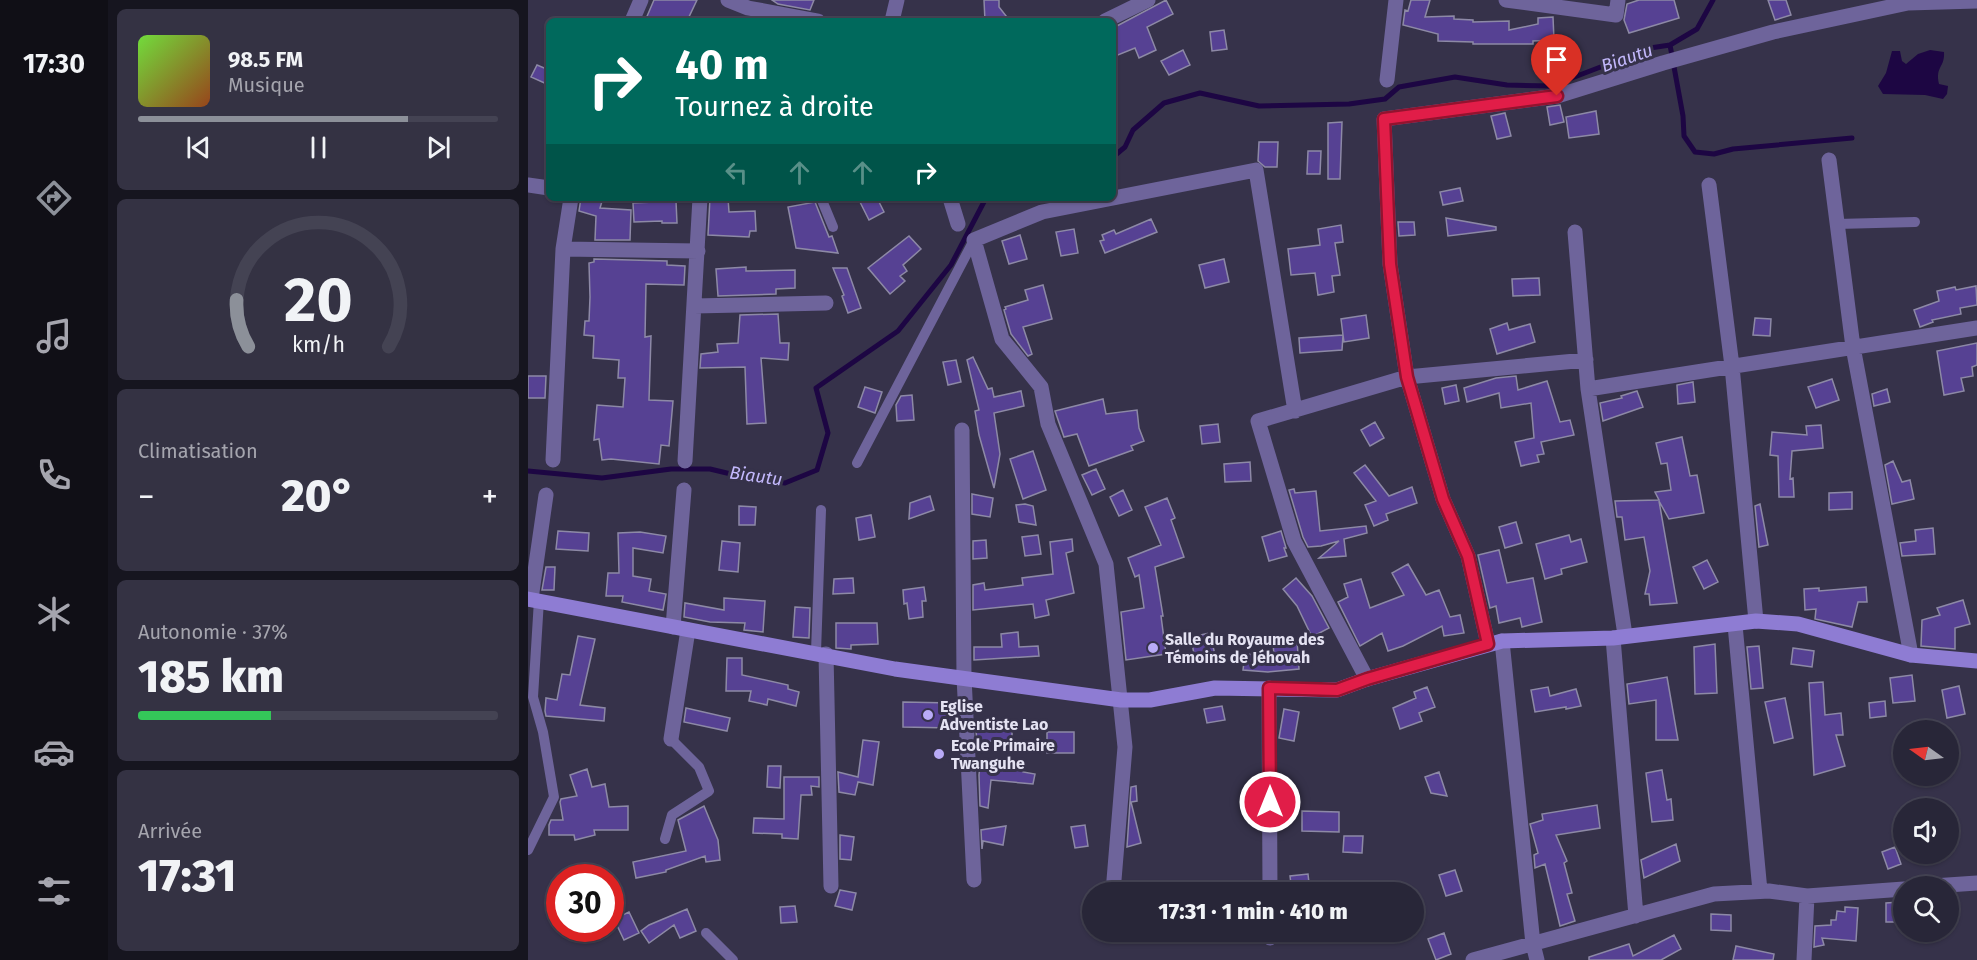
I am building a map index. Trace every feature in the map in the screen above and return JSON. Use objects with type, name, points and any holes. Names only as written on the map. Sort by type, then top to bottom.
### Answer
[{"type":"street","points":[[633,18],[641,0]]},
{"type":"street","points":[[728,0],[748,10],[799,18]]},
{"type":"street","points":[[893,18],[897,0]]},
{"type":"street","points":[[1111,18],[1148,0]]},
{"type":"street","points":[[1387,80],[1396,0]]},
{"type":"street","points":[[1506,0],[1616,15],[1618,0]]},
{"type":"street","points":[[1538,960],[1533,944],[1495,643],[1468,556],[1443,499],[1407,377],[1390,264],[1384,119],[1557,96],[1773,32],[1908,3],[1977,1]]},
{"type":"street","points":[[1829,160],[1853,347],[1911,655]]},
{"type":"street","points":[[1116,198],[1256,170],[1295,411]]},
{"type":"street","points":[[528,185],[546,188]]},
{"type":"street","points":[[1709,185],[1732,366],[1756,621]]},
{"type":"street","points":[[553,460],[563,249],[571,201]]},
{"type":"street","points":[[685,461],[700,201]]},
{"type":"street","points":[[951,201],[958,224]]},
{"type":"street","points":[[1102,201],[1042,213],[974,240],[1002,339],[1041,387],[1048,424],[1106,564],[1125,747],[1114,882]]},
{"type":"street","points":[[1575,232],[1588,389],[1619,637],[1636,916]]},
{"type":"street","points":[[563,249],[698,251]]},
{"type":"street","points":[[694,306],[826,303]]},
{"type":"street","points":[[1588,389],[1977,328]]},
{"type":"street","points":[[1367,679],[1294,541],[1258,421],[1407,377],[1586,360]]},
{"type":"street","points":[[962,430],[964,677],[974,880]]},
{"type":"street","points":[[671,739],[680,629],[684,490]]},
{"type":"street","points":[[546,495],[533,599],[895,669],[1121,700],[1150,700],[1215,688],[1337,690],[1367,679],[1495,643],[1619,637],[1756,621],[1798,624],[1911,655],[1977,661]]},
{"type":"street","points":[[1735,625],[1760,891]]},
{"type":"street","points":[[821,653],[831,886]]},
{"type":"street","points":[[1269,688],[1270,882]]},
{"type":"street","points":[[1959,884],[1977,883]]},
{"type":"street","points":[[1473,960],[1714,894],[1760,891],[1807,896],[1893,890]]},
{"type":"street","points":[[1803,960],[1807,896]]},
{"type":"lane","points":[[822,201],[833,227]]},
{"type":"lane","points":[[1837,224],[1915,222]]},
{"type":"lane","points":[[857,463],[974,240]]},
{"type":"lane","points":[[821,510],[821,653]]},
{"type":"lane","points":[[528,850],[554,797],[543,732],[532,697],[533,599]]},
{"type":"lane","points":[[665,839],[672,815],[709,790],[699,767],[671,739]]},
{"type":"lane","points":[[706,933],[733,960]]},
{"type":"shaded area","points":[[1930,50],[1944,52],[1938,78],[1939,84],[1948,86],[1947,94],[1943,99],[1925,95],[1883,94],[1878,86],[1886,73],[1892,51],[1900,51],[1902,61],[1906,64],[1918,54]]},
{"type":"building","points":[[654,0],[697,0],[688,18],[646,18]]},
{"type":"building","points":[[772,0],[814,0],[810,10],[778,4]]},
{"type":"building","points":[[984,0],[999,0],[999,7],[1008,18],[985,18]]},
{"type":"building","points":[[1166,0],[1173,14],[1147,27],[1156,50],[1139,58],[1135,48],[1116,56],[1116,26]]},
{"type":"building","points":[[1411,0],[1430,0],[1425,17],[1454,16],[1454,19],[1473,20],[1473,22],[1509,21],[1509,30],[1538,24],[1538,18],[1553,17],[1554,40],[1533,41],[1533,44],[1473,44],[1473,42],[1438,41],[1438,34],[1403,25],[1405,10],[1408,11]]},
{"type":"building","points":[[1639,0],[1674,0],[1679,18],[1629,33],[1624,20],[1627,4]]},
{"type":"building","points":[[1768,0],[1786,0],[1791,15],[1775,20]]},
{"type":"building","points":[[1224,30],[1227,49],[1212,51],[1210,32]]},
{"type":"building","points":[[1183,50],[1190,65],[1169,75],[1161,61]]},
{"type":"building","points":[[537,65],[546,69],[546,84],[531,77]]},
{"type":"building","points":[[1560,105],[1564,122],[1550,125],[1547,107]]},
{"type":"building","points":[[1596,111],[1599,134],[1569,138],[1566,117]]},
{"type":"building","points":[[1505,113],[1511,136],[1497,139],[1491,116]]},
{"type":"building","points":[[1342,122],[1340,179],[1328,179],[1328,123]]},
{"type":"building","points":[[1259,142],[1278,142],[1277,167],[1265,167],[1258,161]]},
{"type":"building","points":[[1308,151],[1321,151],[1320,174],[1307,174]]},
{"type":"building","points":[[1460,188],[1463,201],[1443,205],[1440,192]]},
{"type":"building","points":[[581,201],[602,201],[600,208],[631,210],[630,240],[595,240],[596,216],[579,211]]},
{"type":"building","points":[[676,201],[677,223],[634,222],[633,203]]},
{"type":"building","points":[[710,201],[728,201],[729,212],[755,211],[756,231],[750,231],[749,237],[708,235]]},
{"type":"building","points":[[860,201],[878,201],[884,212],[869,220]]},
{"type":"building","points":[[815,202],[838,253],[796,248],[788,207]]},
{"type":"building","points":[[1446,218],[1496,227],[1496,230],[1448,236]]},
{"type":"building","points":[[1151,219],[1157,232],[1105,253],[1100,241],[1104,240],[1102,235],[1114,230],[1116,234]]},
{"type":"building","points":[[1398,222],[1414,222],[1415,235],[1399,236]]},
{"type":"building","points":[[1341,225],[1343,242],[1335,243],[1340,275],[1332,276],[1334,292],[1318,295],[1315,273],[1291,275],[1288,249],[1320,245],[1318,229]]},
{"type":"building","points":[[1074,229],[1078,253],[1061,256],[1056,232]]},
{"type":"building","points":[[1020,235],[1027,259],[1009,264],[1002,241]]},
{"type":"building","points":[[909,236],[921,249],[903,265],[907,271],[900,276],[905,281],[890,294],[868,268]]},
{"type":"building","points":[[594,259],[667,261],[667,265],[685,266],[684,285],[646,284],[645,337],[651,336],[649,400],[673,401],[669,446],[661,445],[659,464],[602,460],[599,439],[594,440],[597,405],[623,407],[625,378],[618,378],[619,360],[593,358],[594,336],[584,335],[585,321],[589,321],[589,263],[594,262]]},
{"type":"building","points":[[1224,259],[1229,282],[1205,288],[1199,265]]},
{"type":"building","points":[[746,267],[746,271],[795,270],[795,288],[776,289],[776,294],[718,296],[716,269]]},
{"type":"building","points":[[833,268],[847,268],[861,308],[848,313],[842,296],[844,295]]},
{"type":"building","points":[[1539,278],[1540,295],[1513,296],[1512,279]]},
{"type":"building","points":[[1043,285],[1052,319],[1023,327],[1032,354],[1028,356],[1011,334],[1004,310],[1005,307],[1028,300],[1025,290]]},
{"type":"building","points":[[1976,286],[1977,305],[1960,308],[1961,314],[1932,320],[1933,322],[1920,327],[1914,310],[1939,301],[1937,291]]},
{"type":"building","points":[[778,314],[780,343],[789,343],[788,360],[761,358],[766,423],[747,424],[745,367],[700,368],[701,354],[718,352],[717,344],[738,343],[740,315]]},
{"type":"building","points":[[1366,315],[1369,338],[1344,342],[1341,319]]},
{"type":"building","points":[[1755,318],[1771,319],[1770,336],[1753,335]]},
{"type":"building","points":[[1507,323],[1509,330],[1530,324],[1535,342],[1497,354],[1490,329]]},
{"type":"building","points":[[1343,335],[1342,350],[1300,353],[1299,338]]},
{"type":"building","points":[[1977,343],[1977,365],[1972,367],[1973,376],[1961,378],[1964,391],[1944,395],[1937,351]]},
{"type":"building","points":[[973,357],[988,389],[992,388],[994,397],[1021,391],[1024,406],[994,413],[1000,454],[994,488],[979,435],[975,411],[979,410],[967,360]]},
{"type":"building","points":[[956,360],[961,382],[948,385],[943,362]]},
{"type":"building","points":[[528,376],[546,376],[545,398],[528,398]]},
{"type":"building","points":[[1516,376],[1518,390],[1547,381],[1560,422],[1570,420],[1574,435],[1541,442],[1544,454],[1537,455],[1539,462],[1521,466],[1515,442],[1534,438],[1531,403],[1501,408],[1499,393],[1467,402],[1464,388],[1496,378]]},
{"type":"building","points":[[1832,379],[1839,400],[1816,408],[1808,387]]},
{"type":"building","points":[[1693,382],[1695,402],[1678,404],[1677,385]]},
{"type":"building","points":[[1456,385],[1459,401],[1445,404],[1442,388]]},
{"type":"building","points":[[865,387],[882,392],[875,413],[858,407]]},
{"type":"building","points":[[1887,389],[1890,402],[1874,406],[1872,394]]},
{"type":"building","points":[[1637,391],[1643,407],[1603,421],[1600,403],[1622,398],[1621,396]]},
{"type":"building","points":[[912,395],[914,420],[897,421],[896,405],[901,396]]},
{"type":"building","points":[[1103,399],[1106,414],[1137,410],[1139,428],[1144,441],[1131,446],[1133,450],[1089,466],[1077,434],[1064,437],[1055,411]]},
{"type":"building","points":[[1375,422],[1384,438],[1370,446],[1361,430]]},
{"type":"building","points":[[1218,424],[1220,442],[1202,444],[1200,426]]},
{"type":"building","points":[[1821,425],[1823,448],[1792,451],[1790,479],[1793,478],[1794,497],[1779,497],[1778,456],[1770,455],[1772,432],[1807,435],[1806,426]]},
{"type":"building","points":[[1682,437],[1690,476],[1697,475],[1704,513],[1669,519],[1659,501],[1677,603],[1650,605],[1649,594],[1645,594],[1650,571],[1644,537],[1625,540],[1622,517],[1617,517],[1615,501],[1659,500],[1655,492],[1671,490],[1667,463],[1661,464],[1656,443]]},
{"type":"building","points":[[1033,451],[1046,490],[1023,499],[1010,459]]},
{"type":"building","points":[[1893,461],[1902,482],[1910,480],[1914,499],[1892,504],[1885,465]]},
{"type":"building","points":[[1250,462],[1251,481],[1225,482],[1224,464]]},
{"type":"building","points":[[1365,465],[1389,496],[1412,487],[1417,503],[1386,514],[1388,520],[1374,526],[1365,505],[1376,501],[1354,473]]},
{"type":"building","points":[[1096,469],[1105,489],[1092,495],[1082,475]]},
{"type":"building","points":[[1294,489],[1295,493],[1316,491],[1320,531],[1366,526],[1367,533],[1344,539],[1346,556],[1319,558],[1339,541],[1308,547],[1289,490]]},
{"type":"building","points":[[1123,490],[1132,510],[1119,516],[1110,497]]},
{"type":"building","points":[[1852,492],[1852,509],[1829,510],[1829,493]]},
{"type":"building","points":[[972,494],[993,498],[990,517],[972,514]]},
{"type":"building","points":[[930,496],[934,510],[909,519],[910,503]]},
{"type":"building","points":[[1167,498],[1175,518],[1171,520],[1184,557],[1155,567],[1166,654],[1126,660],[1121,612],[1144,608],[1139,575],[1135,577],[1128,558],[1161,545],[1145,507]]},
{"type":"building","points":[[1760,504],[1768,545],[1759,547],[1755,506]]},
{"type":"building","points":[[1016,505],[1033,506],[1036,525],[1019,522]]},
{"type":"building","points":[[739,506],[756,507],[755,525],[739,525]]},
{"type":"building","points":[[871,515],[875,537],[859,540],[856,518]]},
{"type":"building","points":[[1516,522],[1522,543],[1505,548],[1499,527]]},
{"type":"building","points":[[1933,528],[1935,554],[1902,556],[1900,543],[1916,541],[1915,530]]},
{"type":"building","points":[[558,531],[589,533],[588,551],[556,549]]},
{"type":"building","points":[[1281,531],[1287,556],[1269,561],[1262,537]]},
{"type":"building","points":[[640,532],[666,536],[663,553],[633,548],[633,576],[651,579],[649,591],[666,594],[663,610],[622,602],[623,596],[606,596],[608,573],[619,573],[618,533]]},
{"type":"building","points":[[1038,535],[1041,554],[1025,556],[1022,537]]},
{"type":"building","points":[[1569,535],[1571,542],[1581,539],[1587,562],[1561,569],[1562,574],[1545,579],[1536,544]]},
{"type":"building","points":[[1072,539],[1073,551],[1066,553],[1074,593],[1046,600],[1049,615],[1035,618],[1033,604],[973,610],[973,585],[984,583],[985,590],[1023,585],[1022,578],[1053,574],[1050,542]]},
{"type":"building","points":[[986,540],[987,558],[973,559],[973,541]]},
{"type":"building","points":[[722,541],[740,543],[738,572],[719,570]]},
{"type":"building","points":[[1499,550],[1507,583],[1533,578],[1542,622],[1522,627],[1520,618],[1499,623],[1496,606],[1490,608],[1478,555]]},
{"type":"building","points":[[1707,560],[1718,582],[1704,589],[1693,567]]},
{"type":"building","points":[[1408,564],[1426,595],[1439,590],[1450,617],[1460,615],[1464,633],[1444,636],[1442,626],[1388,651],[1382,633],[1360,646],[1338,602],[1348,597],[1344,584],[1361,579],[1370,608],[1404,595],[1392,573]]},
{"type":"building","points":[[546,567],[555,567],[554,590],[542,590]]},
{"type":"building","points":[[853,578],[854,593],[833,594],[834,579]]},
{"type":"building","points":[[1296,578],[1312,596],[1329,628],[1312,637],[1297,606],[1283,589]]},
{"type":"building","points":[[924,587],[926,601],[922,601],[923,617],[909,619],[907,603],[904,604],[903,590]]},
{"type":"building","points":[[1866,587],[1867,602],[1858,602],[1852,627],[1815,619],[1816,609],[1805,610],[1804,589],[1819,588],[1819,591]]},
{"type":"building","points":[[724,598],[765,601],[763,632],[744,630],[745,623],[710,622],[684,617],[685,603],[724,610]]},
{"type":"building","points":[[1963,600],[1970,624],[1955,628],[1955,649],[1921,646],[1922,620],[1940,615],[1937,608]]},
{"type":"building","points":[[795,607],[810,608],[809,638],[793,637]]},
{"type":"building","points":[[836,623],[877,623],[878,644],[851,645],[851,649],[836,648]]},
{"type":"building","points":[[1018,632],[1019,647],[1038,646],[1039,656],[974,660],[974,647],[1002,647],[1001,634]]},
{"type":"building","points":[[1210,633],[1215,655],[1195,660],[1191,637]]},
{"type":"building","points":[[578,636],[595,639],[580,705],[605,708],[604,721],[546,716],[546,698],[557,700],[562,674],[570,675]]},
{"type":"building","points":[[1297,640],[1299,669],[1268,672],[1243,670],[1245,654],[1274,656],[1273,642]]},
{"type":"building","points":[[1715,644],[1717,693],[1695,694],[1694,647]]},
{"type":"building","points":[[1759,646],[1763,688],[1751,689],[1747,647]]},
{"type":"building","points":[[1793,648],[1814,651],[1812,667],[1791,664]]},
{"type":"building","points":[[727,658],[742,658],[742,675],[788,685],[788,689],[799,692],[796,706],[768,699],[767,705],[749,701],[751,691],[726,691]]},
{"type":"building","points":[[1912,675],[1915,701],[1893,703],[1890,678]]},
{"type":"building","points":[[1667,677],[1678,740],[1656,740],[1656,700],[1629,704],[1627,684]]},
{"type":"building","points":[[1823,682],[1825,715],[1841,713],[1843,735],[1836,735],[1845,766],[1814,775],[1809,683]]},
{"type":"building","points":[[1959,686],[1965,714],[1947,718],[1942,690]]},
{"type":"building","points":[[1427,687],[1435,707],[1419,713],[1422,721],[1400,729],[1393,708],[1416,698],[1414,692]]},
{"type":"building","points":[[1548,687],[1550,696],[1576,689],[1581,706],[1535,712],[1531,690]]},
{"type":"building","points":[[1785,698],[1793,738],[1774,743],[1765,702]]},
{"type":"building","points":[[1885,701],[1886,716],[1870,718],[1869,703]]},
{"type":"building","name":"Eglise Adventiste Lao","points":[[903,702],[952,703],[952,728],[903,727]]},
{"type":"building","points":[[1222,706],[1225,720],[1207,723],[1204,709]]},
{"type":"building","points":[[686,708],[730,718],[727,731],[684,722]]},
{"type":"building","points":[[1284,709],[1299,712],[1294,741],[1279,738]]},
{"type":"building","points":[[1012,721],[1012,740],[977,742],[976,731],[996,728],[996,722]]},
{"type":"building","points":[[1047,732],[1074,732],[1074,753],[1047,753]]},
{"type":"building","points":[[863,740],[879,742],[873,785],[858,782],[855,795],[839,792],[838,772],[858,777]]},
{"type":"building","points":[[1009,762],[1024,763],[1023,772],[1035,774],[1033,784],[991,780],[988,808],[980,806],[980,765],[1008,769]]},
{"type":"building","points":[[768,766],[781,766],[780,788],[767,787]]},
{"type":"building","points":[[587,769],[592,787],[605,784],[609,807],[628,806],[628,830],[594,830],[595,835],[575,840],[574,835],[549,835],[551,820],[563,820],[561,799],[577,796],[570,775]]},
{"type":"building","points":[[1662,770],[1667,800],[1671,799],[1673,820],[1652,822],[1646,773]]},
{"type":"building","points":[[1439,772],[1447,796],[1431,793],[1425,777]]},
{"type":"building","points":[[784,777],[819,777],[819,787],[811,786],[812,795],[801,795],[798,839],[782,838],[782,834],[753,833],[754,818],[784,819]]},
{"type":"building","points":[[1136,786],[1137,801],[1131,802],[1141,843],[1127,847],[1131,787]]},
{"type":"building","points":[[1597,805],[1600,828],[1556,835],[1567,861],[1564,863],[1572,893],[1567,894],[1575,921],[1560,926],[1545,864],[1535,868],[1534,855],[1538,853],[1530,824],[1543,820],[1542,814]]},
{"type":"building","points":[[704,806],[718,840],[720,860],[706,862],[705,856],[666,870],[666,872],[636,878],[633,862],[686,851],[678,820]]},
{"type":"building","points":[[1302,811],[1339,812],[1339,832],[1302,831]]},
{"type":"building","points":[[1085,825],[1088,846],[1075,848],[1071,827]]},
{"type":"building","points":[[1006,826],[1003,845],[983,841],[982,849],[981,830]]},
{"type":"building","points":[[840,835],[854,837],[851,860],[840,859]]},
{"type":"building","points":[[1344,836],[1363,836],[1362,853],[1343,852]]},
{"type":"building","points":[[1676,844],[1680,861],[1644,878],[1641,860]]},
{"type":"building","points":[[1893,848],[1893,864],[1901,864],[1888,869],[1882,852]]},
{"type":"building","points":[[1455,870],[1462,891],[1446,896],[1439,875]]},
{"type":"building","points":[[1308,874],[1309,882],[1291,882],[1290,876]]},
{"type":"building","points":[[840,890],[856,893],[852,910],[835,906]]},
{"type":"building","points":[[1893,902],[1893,922],[1886,922],[1886,903]]},
{"type":"building","points":[[795,906],[797,922],[781,923],[780,907]]},
{"type":"building","points":[[1845,907],[1858,908],[1856,941],[1822,938],[1824,945],[1814,947],[1815,926],[1831,925],[1831,920],[1836,920],[1837,911],[1845,912]]},
{"type":"building","points":[[687,909],[696,931],[680,938],[674,925],[649,943],[641,931],[649,925]]},
{"type":"building","points":[[629,912],[639,933],[624,940],[624,914]]},
{"type":"building","points":[[1711,914],[1731,915],[1731,931],[1711,930]]},
{"type":"building","points":[[1444,933],[1451,954],[1436,960],[1428,939]]},
{"type":"building","points":[[1674,935],[1681,949],[1661,960],[1589,960],[1589,957],[1629,944],[1633,956]]},
{"type":"building","points":[[1736,946],[1774,954],[1773,960],[1733,960]]},
{"type":"waterway","name":"Biautu","points":[[1116,154],[1125,147],[1133,130],[1164,103],[1200,93],[1259,106],[1349,104],[1385,99],[1399,87],[1455,77],[1507,85],[1551,86],[1650,48],[1670,45],[1697,29],[1713,0]]},
{"type":"waterway","points":[[1670,45],[1683,116],[1684,136],[1695,152],[1714,154],[1733,149],[1852,138]]},
{"type":"waterway","name":"Biautu","points":[[528,471],[602,478],[671,469],[710,469],[756,480],[785,483],[817,470],[828,433],[816,388],[898,331],[951,265],[984,201]]},
{"type":"place","name":"Salle du Royaume des Témoins de Jéhovah","points":[[1153,648]]},
{"type":"place","name":"Eglise Adventiste Lao","points":[[928,715]]},
{"type":"place","name":"Ecole Primaire Twanguhe","points":[[939,754]]},
{"type":"route","points":[[1270,802],[1269,688],[1337,690],[1488,644],[1468,556],[1443,499],[1407,377],[1390,264],[1384,119],[1557,96]]}]
